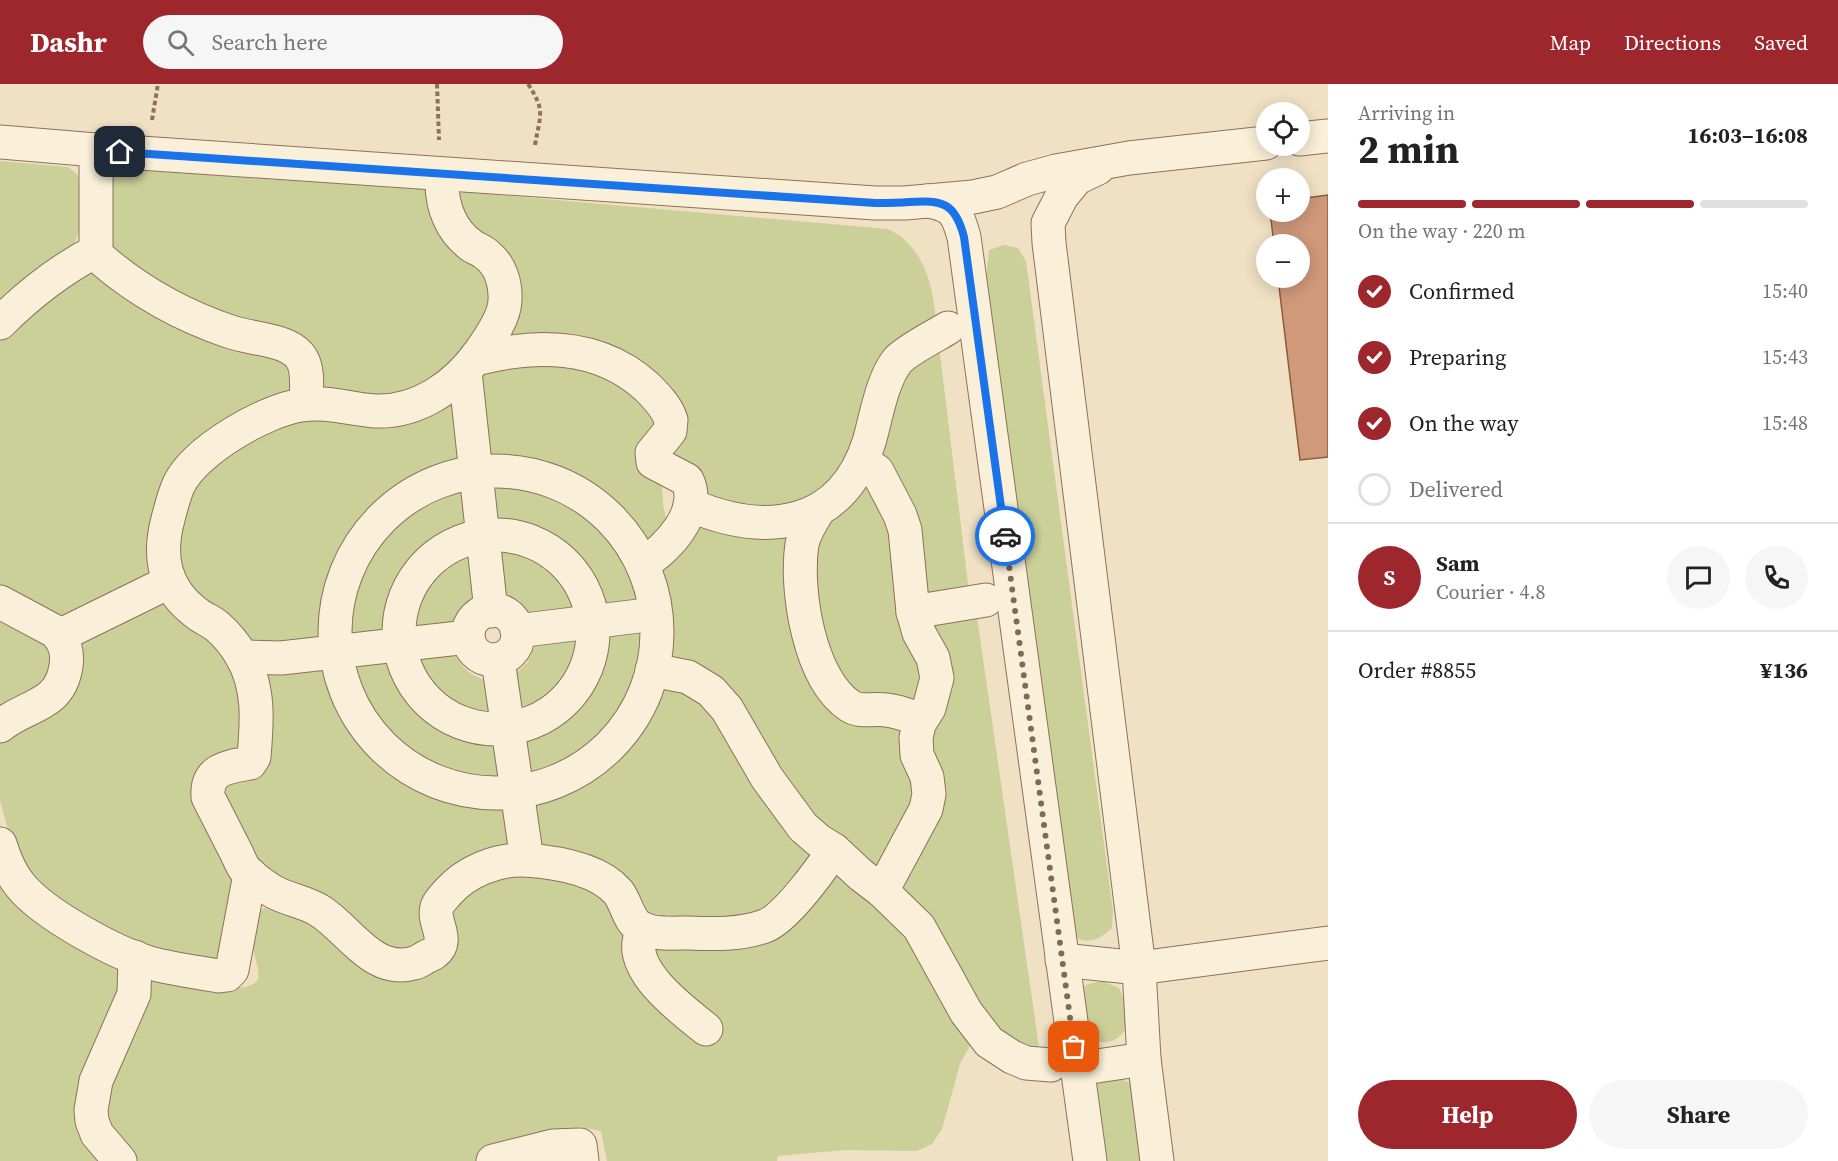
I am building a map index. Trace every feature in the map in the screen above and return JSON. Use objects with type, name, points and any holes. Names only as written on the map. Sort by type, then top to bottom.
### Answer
[{"type":"street","points":[[1310,137],[1328,135]]},
{"type":"street","points":[[0,142],[875,203],[927,201],[944,204],[952,209],[958,218],[977,204],[1027,179],[1056,171],[1129,158],[1256,143]]},
{"type":"street","points":[[96,150],[96,251],[113,269],[156,298],[229,332],[252,339],[279,343],[299,355],[306,372],[306,404]]},
{"type":"street","points":[[1129,158],[1092,170],[1077,178],[1054,208],[1048,223],[1139,968],[1144,1059],[1157,1161]]},
{"type":"street","points":[[442,183],[442,199],[448,217],[458,233],[494,261],[504,286],[505,302],[500,318],[488,341],[470,366],[420,404],[374,411],[334,404],[306,404],[282,410],[242,429],[210,449],[192,466],[179,483],[167,522],[164,560],[169,582],[194,612],[218,627],[242,657],[258,708],[254,757],[250,763],[217,772],[210,778],[208,786],[208,797],[246,872],[275,893],[320,910],[340,925],[359,946],[380,961],[405,965],[416,963],[434,953],[440,946],[442,941],[436,908],[455,884],[478,870],[495,864],[514,860],[571,868],[595,876],[609,884],[626,905],[633,921],[644,929],[667,933],[711,934],[765,926],[779,918],[834,850]]},
{"type":"street","points":[[977,204],[1016,197],[1022,201],[1049,243]]},
{"type":"street","points":[[977,204],[964,237],[1062,960],[1064,1067],[1090,1161]]},
{"type":"street","points":[[0,323],[19,304],[60,272],[96,251]]},
{"type":"street","points":[[690,505],[739,521],[773,524],[818,511],[836,498],[849,484],[862,461],[889,374],[898,359],[948,328]]},
{"type":"street","points":[[470,366],[522,351],[567,350],[587,354],[626,371],[655,394],[670,415],[670,431],[656,447],[651,456],[652,462],[687,480],[691,491],[690,505],[679,528],[668,542],[658,553],[642,564]]},
{"type":"street","points":[[470,366],[476,471],[491,611]]},
{"type":"street","points":[[862,461],[877,471],[900,515],[905,530],[913,612],[919,633],[933,658],[937,678],[929,708],[921,720],[916,738],[917,755],[927,777],[929,794],[926,809],[882,891]]},
{"type":"street","points":[[476,471],[511,471],[545,478],[576,492],[604,512],[627,538],[642,564],[654,601],[657,636],[652,670],[641,702],[623,732],[599,757],[570,776],[530,790],[486,794],[444,785],[405,766],[374,737],[350,700],[336,653],[336,615],[346,573],[367,535],[397,504],[434,483],[476,471]]},
{"type":"street","points":[[818,511],[806,530],[802,543],[800,571],[807,625],[819,666],[831,688],[857,710],[886,710],[921,720]]},
{"type":"street","points":[[483,535],[518,536],[546,548],[570,568],[586,594],[593,622],[591,654],[580,682],[560,707],[534,723],[501,731],[468,727],[437,712],[414,687],[400,656],[398,622],[407,590],[426,562],[454,543],[483,535]]},
{"type":"street","points":[[59,636],[169,582]]},
{"type":"street","points":[[913,612],[986,600]]},
{"type":"street","points":[[0,602],[47,626],[63,639],[67,663],[64,679],[58,690],[0,726]]},
{"type":"street","points":[[491,611],[510,617],[517,631],[515,646],[498,660],[489,660],[474,652],[468,637],[473,621],[479,615],[491,611]]},
{"type":"street","points":[[517,631],[655,614]]},
{"type":"street","points":[[242,657],[281,658],[468,637]]},
{"type":"street","points":[[498,660],[527,861]]},
{"type":"street","points":[[652,670],[688,677],[711,691],[727,709],[767,778],[803,827],[882,891],[919,927],[966,1012],[989,1042],[1012,1058],[1026,1063],[1064,1067],[1144,1059]]},
{"type":"street","points":[[0,844],[10,869],[9,882],[39,903],[96,940],[150,963],[189,971],[227,975],[232,970],[249,874]]},
{"type":"street","points":[[644,929],[639,942],[640,956],[648,974],[662,992],[706,1029]]},
{"type":"street","points":[[1062,960],[1139,968],[1328,943]]},
{"type":"street","points":[[120,1161],[97,1134],[91,1110],[96,1081],[134,994],[135,957]]},
{"type":"street","points":[[494,1161],[553,1146],[581,1153]]},
{"type":"path","points":[[152,124],[158,84]]},
{"type":"path","points":[[437,84],[439,144]]},
{"type":"path","points":[[528,84],[540,104],[541,112],[534,151]]},
{"type":"green space","points":[[0,161],[68,167],[78,175],[81,215],[78,235],[69,252],[0,310]]},
{"type":"green space","points":[[112,170],[433,190],[491,265],[492,321],[425,388],[361,401],[315,385],[241,328],[109,253]]},
{"type":"green space","points":[[465,192],[888,229],[900,236],[918,256],[929,281],[936,322],[859,452],[809,510],[702,502],[678,468],[647,379],[514,344],[504,324],[476,241],[455,194]]},
{"type":"green space","points":[[1004,245],[1018,248],[1026,261],[1113,911],[1112,928],[1100,937],[1085,941],[1076,937],[986,278],[989,250]]},
{"type":"green space","points":[[84,264],[278,348],[299,385],[190,464],[154,574],[69,623],[0,595],[0,330]]},
{"type":"green space","points":[[939,346],[970,600],[932,605],[870,455],[895,379]]},
{"type":"green space","points":[[552,354],[658,404],[663,504],[667,523],[640,547],[608,510],[592,496],[574,485],[533,470],[485,465],[474,376]]},
{"type":"green space","points":[[462,382],[471,467],[428,481],[408,492],[390,504],[359,536],[339,577],[333,603],[329,646],[253,646],[171,573],[187,486],[264,426]]},
{"type":"green space","points":[[861,472],[880,481],[926,701],[859,702],[820,639],[814,523]]},
{"type":"green space","points":[[502,476],[530,481],[554,489],[576,500],[594,514],[611,531],[625,551],[648,599],[598,616],[584,580],[560,551],[545,540],[529,533],[510,528],[490,528],[492,477]]},
{"type":"green space","points":[[462,480],[477,529],[457,535],[440,544],[413,568],[396,600],[391,640],[338,645],[340,617],[346,590],[371,540],[410,502],[435,489]]},
{"type":"green space","points":[[695,521],[792,528],[815,669],[895,716],[924,784],[881,877],[828,837],[763,753],[660,664],[663,640],[662,617],[651,571]]},
{"type":"green space","points":[[499,540],[528,548],[552,562],[572,584],[585,611],[531,617],[519,600],[501,593]]},
{"type":"green space","points":[[474,543],[482,595],[461,610],[449,634],[402,630],[410,602],[426,577],[447,557]]},
{"type":"green space","points":[[163,595],[234,652],[248,750],[218,761],[235,874],[218,962],[141,952],[62,907],[30,874],[12,844],[0,801],[0,737],[73,647]]},
{"type":"green space","points":[[976,610],[1041,1061],[1011,1051],[893,886],[931,766],[926,624]]},
{"type":"green space","points":[[0,614],[40,629],[58,671],[0,717]]},
{"type":"green space","points":[[650,621],[648,651],[641,678],[631,703],[617,724],[599,743],[578,759],[526,785],[509,733],[552,716],[565,706],[586,683],[598,654],[598,626]]},
{"type":"green space","points":[[588,636],[580,667],[565,693],[541,713],[512,725],[515,674],[528,662],[535,644]]},
{"type":"green space","points":[[451,647],[464,668],[486,680],[496,728],[464,721],[437,706],[417,682],[404,652]]},
{"type":"green space","points":[[393,653],[399,677],[408,694],[430,716],[459,730],[505,737],[500,790],[459,783],[440,777],[406,760],[378,733],[354,695],[346,675],[344,660]]},
{"type":"green space","points":[[331,661],[349,709],[377,749],[394,765],[414,779],[437,789],[467,798],[504,802],[515,845],[474,863],[436,937],[410,959],[263,878],[216,789],[229,779],[260,671]]},
{"type":"green space","points":[[656,682],[690,684],[824,850],[776,914],[654,927],[542,853],[531,798],[573,782],[592,771],[616,750],[635,725]]},
{"type":"green space","points":[[835,869],[889,905],[975,1036],[960,1064],[942,1129],[932,1144],[917,1151],[845,1150],[778,1156],[777,1161],[607,1161],[601,1131],[580,1127],[477,1161],[129,1161],[106,1124],[105,1077],[149,977],[207,987],[240,988],[252,985],[259,975],[252,943],[254,924],[259,911],[264,908],[284,911],[412,968],[441,919],[487,872],[599,884],[644,946],[700,943]]},
{"type":"green space","points":[[0,886],[8,887],[129,960],[92,1077],[107,1161],[0,1161]]},
{"type":"green space","points":[[1102,981],[1119,988],[1126,1004],[1126,1029],[1109,1042],[1099,1042],[1089,1037],[1081,989],[1088,984]]},
{"type":"green space","points":[[1120,1078],[1135,1086],[1147,1161],[1101,1161],[1095,1087],[1099,1082]]},
{"type":"building","points":[[1328,195],[1328,457],[1300,460],[1279,288],[1310,288],[1310,234],[1273,234],[1271,222],[1310,222],[1310,197]]},
{"type":"way so far","points":[[1005,536],[1074,1047]]},
{"type":"route","points":[[120,152],[875,203],[927,201],[944,204],[952,209],[958,218],[964,237],[1005,536]]}]
